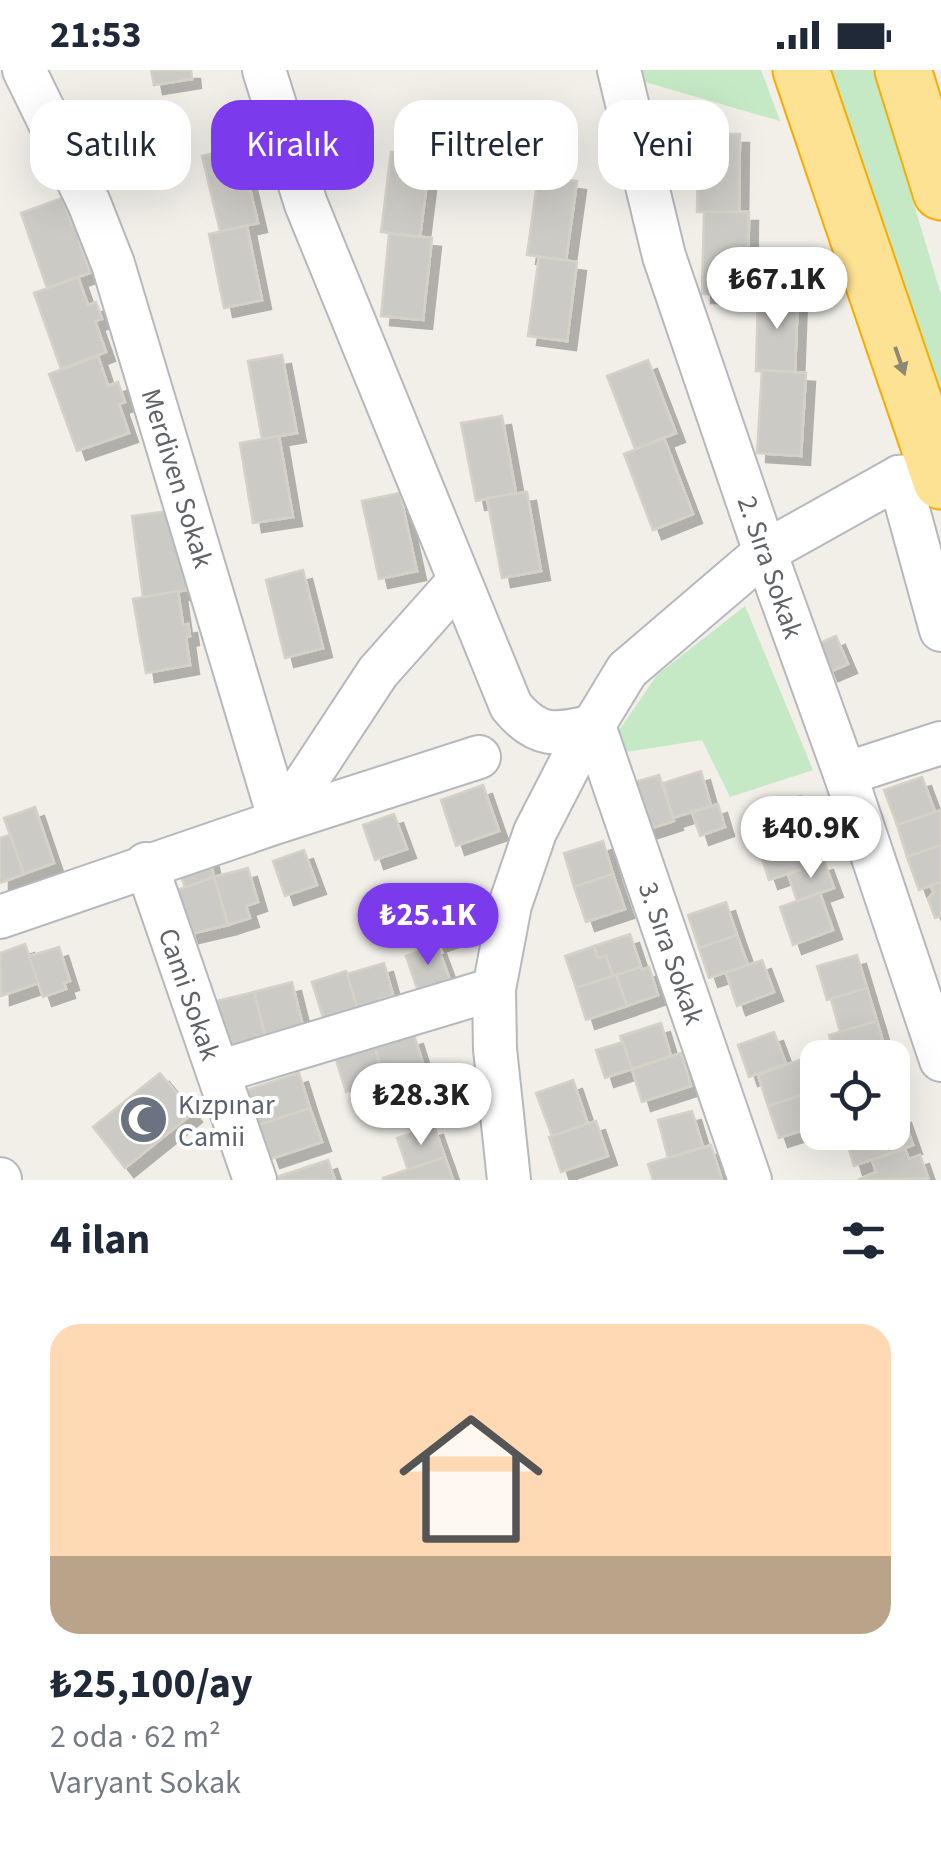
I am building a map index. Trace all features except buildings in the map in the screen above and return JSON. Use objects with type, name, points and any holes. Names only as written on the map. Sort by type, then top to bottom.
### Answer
[{"type":"highway","points":[[801,70],[930,476]]},
{"type":"highway","points":[[903,70],[941,192]]},
{"type":"street","name":"Merdiven Sokak","points":[[24,70],[113,264],[280,820]]},
{"type":"street","points":[[264,70],[306,204],[510,706],[524,722],[541,731],[560,734],[594,726]]},
{"type":"street","name":"2. Sıra Sokak","points":[[619,70],[664,256],[941,1060]]},
{"type":"street","points":[[509,1180],[495,1049],[494,989],[510,905],[535,832],[570,764],[627,670],[765,552],[930,476],[941,630]]},
{"type":"street","points":[[280,820],[378,672],[458,582]]},
{"type":"street","name":"3. Sıra Sokak","points":[[594,726],[750,1180]]},
{"type":"street","points":[[845,774],[941,743]]},
{"type":"street","points":[[0,917],[146,864],[478,757]]},
{"type":"street","name":"Cami Sokak","points":[[146,864],[255,1180]]},
{"type":"street","points":[[218,1072],[494,989]]},
{"type":"green space","points":[[642,70],[761,70],[780,121],[729,106],[729,100],[707,100],[645,82]]},
{"type":"green space","points":[[823,70],[874,70],[941,295],[941,401]]},
{"type":"green space","points":[[745,606],[813,770],[730,797],[702,740],[626,752],[618,732],[657,675]]},
{"type":"place","name":"Kızpınar Camii","points":[[143,1120]]}]
